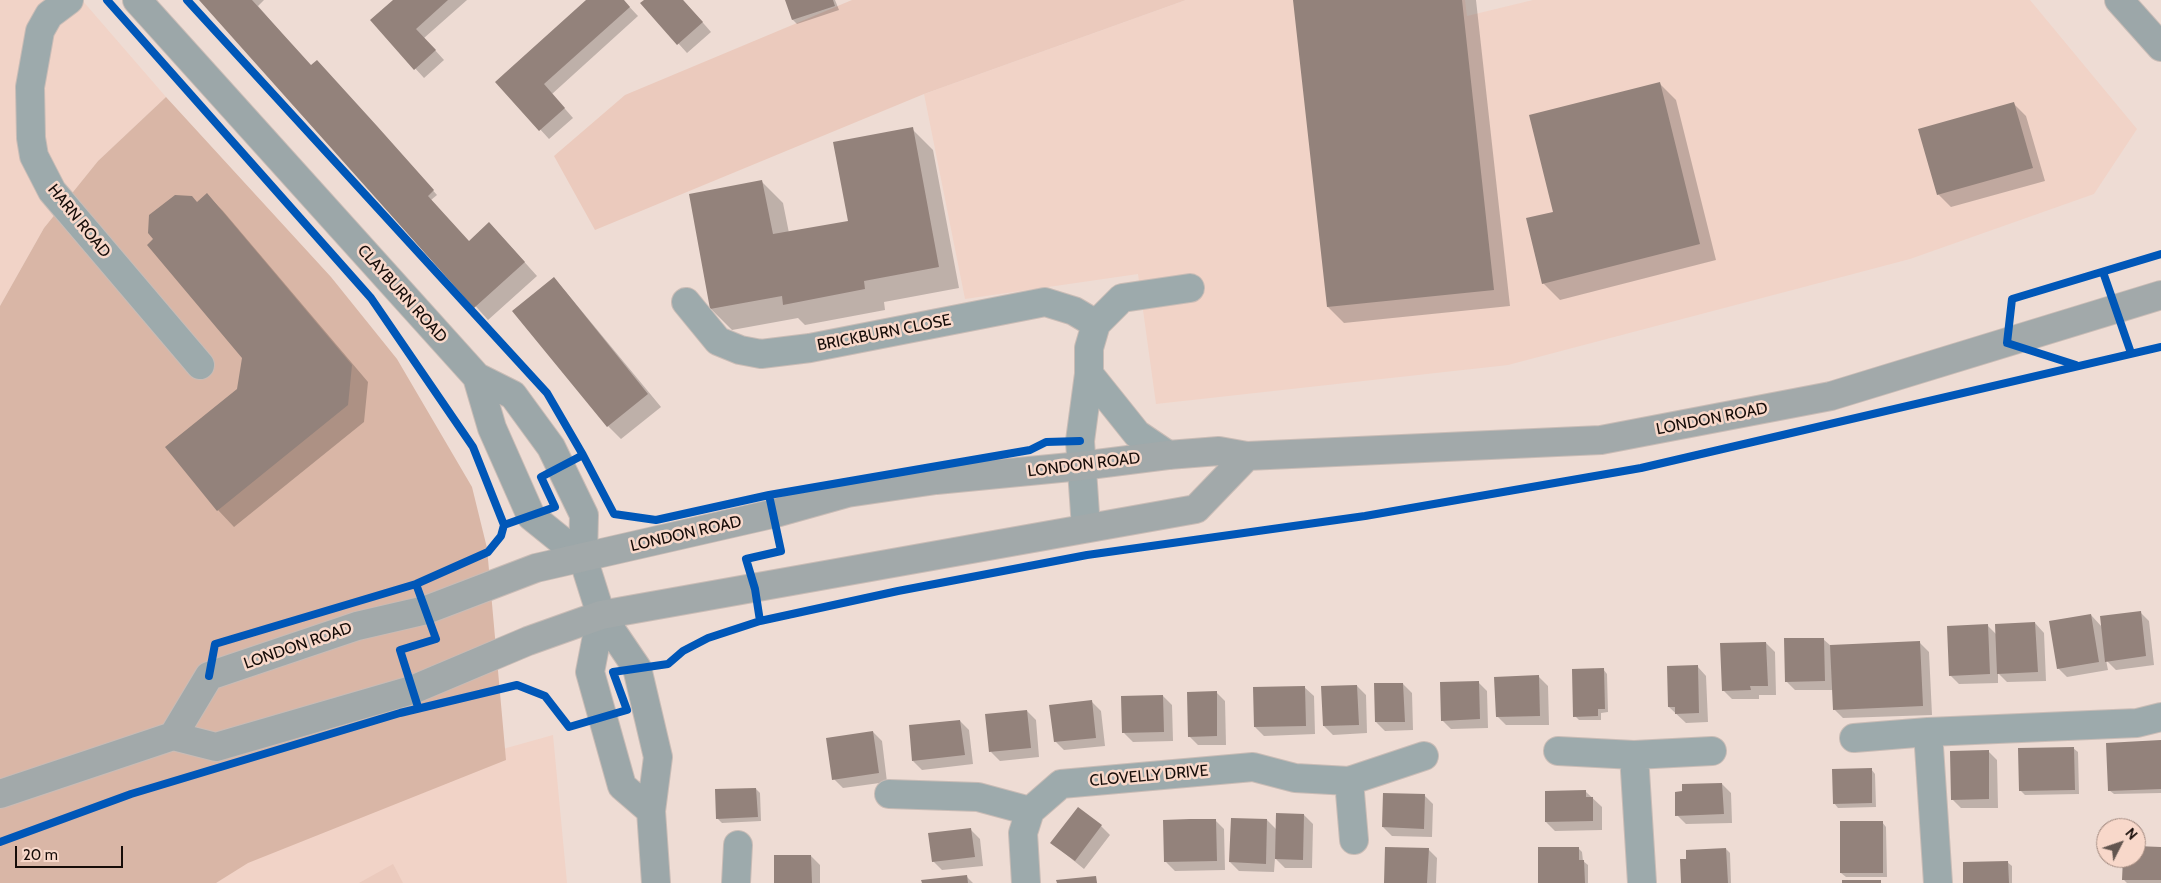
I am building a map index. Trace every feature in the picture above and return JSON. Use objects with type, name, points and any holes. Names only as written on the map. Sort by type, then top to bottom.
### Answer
[{"type":"main road","name":"LONDON ROAD","points":[[173,736],[209,676],[357,626],[426,610],[536,568],[772,514],[847,493],[936,480],[1219,451],[1247,456],[1601,440],[1831,396],[2161,295]]},
{"type":"main road","points":[[0,794],[173,736],[216,747],[412,690],[528,641],[601,615],[1196,509],[1247,456]]},
{"type":"street","name":"HARN ROAD","points":[[69,0],[49,15],[40,31],[30,87],[31,138],[34,156],[52,191],[200,365]]},
{"type":"street","name":"CLAYBURN ROAD","points":[[137,0],[477,377],[513,395],[551,447],[584,515],[583,558],[601,615]]},
{"type":"street","points":[[2119,0],[2161,47]]},
{"type":"street","points":[[1086,528],[1080,441],[1089,374],[1089,348],[1096,324],[1122,298],[1190,288]]},
{"type":"street","name":"BRICKBURN CLOSE","points":[[686,302],[718,341],[740,350],[761,354],[810,348],[1045,302],[1074,311],[1096,324]]},
{"type":"street","points":[[1089,374],[1137,434],[1168,455]]},
{"type":"street","points":[[477,377],[492,428],[531,516],[583,558]]},
{"type":"street","points":[[601,615],[590,672],[622,786],[651,811]]},
{"type":"street","points":[[601,615],[637,668],[658,757],[651,811],[656,883]]},
{"type":"street","points":[[1854,738],[1928,732],[2137,723],[2161,717]]},
{"type":"street","points":[[1928,732],[1938,883]]},
{"type":"street","points":[[1558,751],[1634,755],[1712,751]]},
{"type":"street","points":[[1634,755],[1642,883]]},
{"type":"street","name":"CLOVELLY DRIVE","points":[[1030,811],[1061,784],[1253,767],[1295,778],[1349,781],[1424,756]]},
{"type":"street","points":[[1349,781],[1354,840]]},
{"type":"street","points":[[889,794],[978,797],[1030,811],[1023,833],[1026,883]]},
{"type":"street","points":[[736,883],[738,844]]},
{"type":"shaded area","points":[[0,0],[82,0],[166,97],[98,161],[44,228],[0,306]]},
{"type":"shaded area","points":[[852,0],[1186,0],[924,94],[595,230],[554,156],[625,95]]},
{"type":"shaded area","points":[[1186,0],[1465,0],[1467,16],[1533,0],[2030,0],[2137,129],[2094,194],[1910,259],[1508,365],[1156,404],[1138,274],[965,299],[924,94]]},
{"type":"shaded area","points":[[166,97],[331,277],[397,359],[472,487],[487,548],[506,760],[248,863],[216,883],[0,883],[0,306],[44,228],[98,161]]},
{"type":"shaded area","points":[[553,735],[567,883],[24,883]]},
{"type":"shaded area","points":[[393,864],[403,883],[359,883]]},
{"type":"building","points":[[199,0],[252,0],[311,65],[317,60],[377,126],[434,190],[428,196],[469,241],[489,222],[525,262],[474,308]]},
{"type":"building","points":[[393,0],[448,0],[416,29],[436,50],[414,70],[370,20]]},
{"type":"building","points":[[586,0],[624,0],[630,7],[544,84],[565,108],[539,131],[495,82]]},
{"type":"building","points":[[644,0],[683,0],[703,22],[677,45],[640,3]]},
{"type":"building","points":[[785,0],[833,0],[835,6],[792,20]]},
{"type":"building","points":[[1293,0],[1462,0],[1494,290],[1327,307]]},
{"type":"building","points":[[1660,82],[1700,244],[1542,284],[1526,218],[1553,212],[1529,115]]},
{"type":"building","points":[[2014,102],[2033,168],[1937,195],[1918,129]]},
{"type":"building","points":[[913,127],[939,267],[864,281],[865,289],[783,305],[782,296],[710,309],[689,194],[762,180],[773,234],[848,221],[833,142]]},
{"type":"building","points":[[207,193],[352,365],[348,405],[217,511],[165,447],[237,389],[242,358],[147,245],[153,239],[148,233],[149,215],[175,195],[192,196],[197,202]]},
{"type":"building","points":[[554,277],[648,394],[607,427],[512,311]]},
{"type":"building","points":[[2141,611],[2146,656],[2105,662],[2100,616]]},
{"type":"building","points":[[2091,614],[2099,662],[2057,669],[2049,621]]},
{"type":"building","points":[[2035,622],[2038,672],[1997,674],[1995,624]]},
{"type":"building","points":[[1988,624],[1990,674],[1949,676],[1947,626]]},
{"type":"building","points":[[1784,638],[1824,638],[1825,681],[1785,682]]},
{"type":"building","points":[[1920,641],[1923,706],[1833,710],[1830,645]]},
{"type":"building","points":[[1766,642],[1768,686],[1750,686],[1751,690],[1722,691],[1720,643]]},
{"type":"building","points":[[1698,665],[1699,713],[1675,714],[1675,707],[1668,707],[1667,666]]},
{"type":"building","points":[[1604,668],[1605,709],[1598,709],[1598,716],[1573,717],[1572,669]]},
{"type":"building","points":[[1539,675],[1540,716],[1496,717],[1494,677]]},
{"type":"building","points":[[1479,681],[1480,719],[1441,721],[1440,682]]},
{"type":"building","points":[[1374,683],[1403,683],[1405,722],[1375,722]]},
{"type":"building","points":[[1357,685],[1359,725],[1323,726],[1321,686]]},
{"type":"building","points":[[1305,686],[1306,726],[1254,727],[1253,687]]},
{"type":"building","points":[[1217,691],[1217,736],[1188,737],[1187,692]]},
{"type":"building","points":[[1163,695],[1164,732],[1122,733],[1121,696]]},
{"type":"building","points":[[1092,700],[1096,738],[1054,742],[1049,705]]},
{"type":"building","points":[[1027,710],[1031,748],[989,752],[985,714]]},
{"type":"building","points":[[960,720],[965,755],[912,761],[909,725]]},
{"type":"building","points":[[873,731],[879,773],[832,780],[826,738]]},
{"type":"building","points":[[2161,740],[2161,789],[2108,791],[2106,743]]},
{"type":"building","points":[[2074,747],[2075,790],[2019,791],[2018,748]]},
{"type":"building","points":[[1989,750],[1989,799],[1951,800],[1950,751]]},
{"type":"building","points":[[1872,768],[1872,803],[1833,804],[1832,769]]},
{"type":"building","points":[[1722,783],[1724,814],[1675,816],[1675,792],[1682,791],[1682,784]]},
{"type":"building","points":[[756,788],[758,817],[716,819],[715,789]]},
{"type":"building","points":[[1586,790],[1586,797],[1593,797],[1593,821],[1545,822],[1545,791]]},
{"type":"building","points":[[1383,793],[1425,794],[1424,829],[1382,827]]},
{"type":"building","points":[[1078,807],[1102,825],[1075,861],[1050,843]]},
{"type":"building","points":[[1276,813],[1304,814],[1303,860],[1275,859]]},
{"type":"building","points":[[1231,818],[1267,819],[1266,864],[1229,862]]},
{"type":"building","points":[[1216,819],[1217,861],[1164,862],[1163,820]]},
{"type":"building","points":[[1840,821],[1883,821],[1883,873],[1840,873]]},
{"type":"building","points":[[971,828],[975,857],[932,862],[928,833]]},
{"type":"building","points":[[2146,846],[2161,847],[2161,880],[2122,880],[2123,868],[2146,868]]},
{"type":"building","points":[[1385,847],[1429,848],[1427,883],[1384,883]]},
{"type":"building","points":[[1538,847],[1579,847],[1579,860],[1584,860],[1585,883],[1538,883]]},
{"type":"building","points":[[1726,848],[1728,883],[1681,883],[1680,859],[1686,859],[1686,850]]},
{"type":"building","points":[[774,855],[811,855],[812,883],[774,883]]},
{"type":"building","points":[[2008,861],[2009,883],[1963,883],[1963,862]]},
{"type":"building","points":[[967,875],[968,883],[922,883],[921,880]]},
{"type":"building","points":[[1096,876],[1097,883],[1057,883],[1056,880]]},
{"type":"building","points":[[1842,880],[1881,880],[1881,883],[1842,883]]},
{"type":"cycle path","points":[[107,0],[371,298],[473,447],[504,525],[501,536],[488,552],[416,584],[215,644],[209,676]]},
{"type":"cycle path","points":[[187,0],[547,393],[614,514],[656,520],[769,495],[1030,450],[1046,442],[1080,441]]},
{"type":"cycle path","points":[[2076,365],[2007,343],[2012,299],[2161,254]]},
{"type":"cycle path","points":[[2103,272],[2131,353]]},
{"type":"cycle path","points":[[0,842],[131,794],[400,713],[517,685],[545,696],[569,727],[627,710],[613,672],[668,664],[683,651],[708,638],[760,621],[898,591],[1087,555],[1365,516],[1641,468],[2161,347]]},
{"type":"cycle path","points":[[504,525],[555,507],[541,477],[583,455]]},
{"type":"cycle path","points":[[760,621],[755,589],[746,559],[781,551],[769,495]]},
{"type":"cycle path","points":[[416,584],[436,639],[400,650],[418,707]]}]
